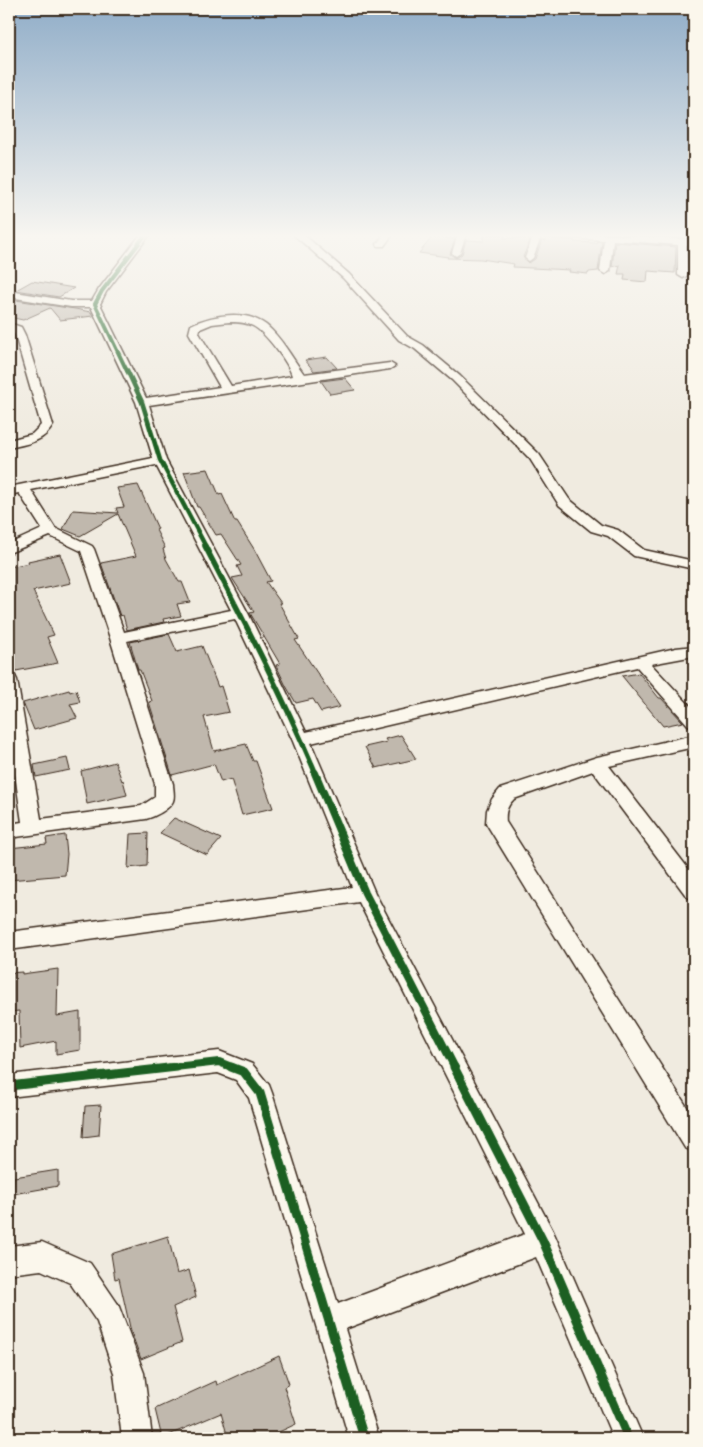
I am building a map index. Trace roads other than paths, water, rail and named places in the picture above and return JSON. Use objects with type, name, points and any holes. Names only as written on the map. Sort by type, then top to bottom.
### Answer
[{"type":"street","points":[[56,302],[71,304],[95,304],[142,402],[160,460],[240,613],[301,739],[365,893],[543,1241],[628,1438]]},
{"type":"street","points":[[369,302],[402,338],[426,352],[463,385],[534,457],[564,502],[596,528],[613,533],[639,553],[694,564]]},
{"type":"street","points":[[227,389],[194,333],[195,327],[212,320],[232,318],[253,322],[262,327],[298,374],[298,378]]},
{"type":"street","points":[[9,326],[17,329],[20,335],[47,425],[45,431],[37,437],[9,444]]},
{"type":"street","points":[[142,402],[390,366]]},
{"type":"street","points":[[9,831],[146,812],[164,800],[164,784],[118,638],[87,549],[50,531],[16,489],[160,460]]},
{"type":"street","points":[[9,549],[50,531]]},
{"type":"street","points":[[118,638],[240,613]]},
{"type":"street","points":[[301,739],[694,651]]},
{"type":"street","points":[[641,662],[694,720]]},
{"type":"street","points":[[9,680],[33,828]]},
{"type":"street","points":[[694,741],[597,763],[507,794],[498,802],[495,810],[496,823],[694,1140]]},
{"type":"street","points":[[597,763],[694,891]]},
{"type":"street","points":[[9,941],[365,893]]},
{"type":"street","points":[[9,1086],[218,1062],[244,1072],[260,1093],[364,1438]]},
{"type":"street","points":[[329,1321],[543,1241]]},
{"type":"street","points":[[9,1260],[42,1256],[80,1273],[108,1314],[129,1373],[137,1438]]}]
